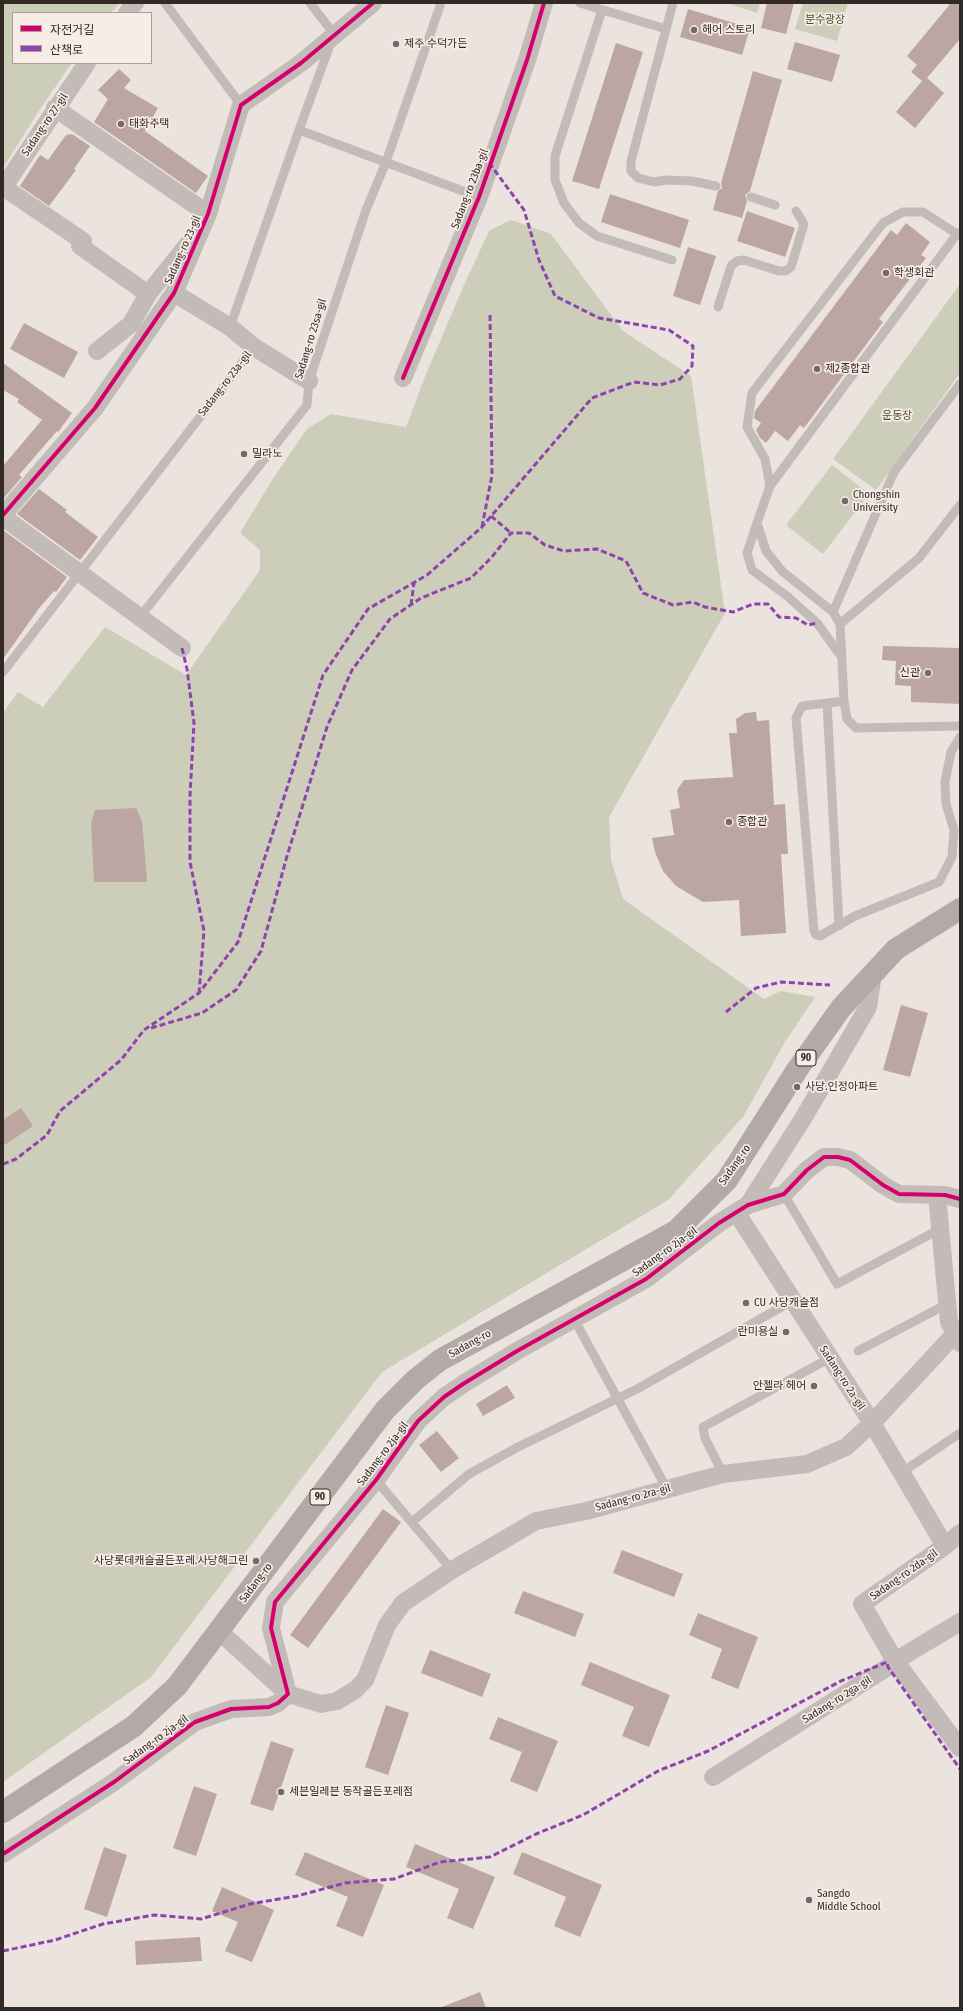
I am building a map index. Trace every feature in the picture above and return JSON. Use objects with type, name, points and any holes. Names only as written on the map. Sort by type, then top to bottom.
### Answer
[{"type":"main road","name":"Sadang-ro","points":[[3,1812],[134,1726],[177,1686],[385,1410],[415,1380],[440,1360],[676,1231],[727,1180],[797,1070],[841,1008],[896,949],[960,909]]},
{"type":"street","points":[[128,12],[135,3]]},
{"type":"street","points":[[242,105],[301,63],[373,3]]},
{"type":"street","name":"Sadang-ro 23ba-gil","points":[[403,378],[479,197],[527,60],[544,3]]},
{"type":"street","name":"Sadang-ro 27-gil","points":[[3,188],[55,108],[87,64]]},
{"type":"street","name":"Sadang-ro 23-gil","points":[[3,516],[95,408],[174,293],[205,221],[242,105]]},
{"type":"street","name":"Sadang-ro 23-gil","points":[[55,108],[205,221]]},
{"type":"street","points":[[3,188],[83,241],[80,246],[148,294]]},
{"type":"street","points":[[97,351],[131,324],[148,294],[205,221]]},
{"type":"street","name":"Sadang-ro 23a-gil","points":[[174,293],[230,327],[254,347]]},
{"type":"street","points":[[254,347],[309,381]]},
{"type":"street","points":[[3,516],[182,648]]},
{"type":"street","points":[[742,1208],[804,1117],[868,1007],[873,974]]},
{"type":"street","name":"Sadang-ro 2ja-gil","points":[[3,1854],[114,1782],[195,1722],[231,1709],[269,1707],[278,1703],[288,1694],[271,1628],[275,1602],[376,1480],[418,1421],[444,1397],[517,1351],[646,1279],[742,1208],[784,1194],[807,1170],[824,1157],[838,1157],[850,1160],[883,1185],[899,1194],[937,1195],[960,1199]]},
{"type":"street","points":[[937,1195],[949,1322],[957,1339]]},
{"type":"street","name":"Sadang-ro 2a-gil","points":[[742,1208],[792,1301],[872,1423],[945,1546]]},
{"type":"street","name":"Sadang-ro 2ra-gil","points":[[288,1694],[321,1704],[337,1701],[355,1690],[365,1680],[387,1625],[403,1603],[452,1570],[536,1521],[586,1511],[723,1474],[807,1464],[846,1447],[957,1339]]},
{"type":"street","name":"Sadang-ro 2da-gil","points":[[895,1661],[862,1604],[945,1546],[960,1533]]},
{"type":"street","name":"Sadang-ro 2ga-gil","points":[[713,1777],[888,1667],[895,1661],[960,1622]]},
{"type":"street","points":[[219,1631],[288,1694]]},
{"type":"street","points":[[895,1661],[960,1748]]},
{"type":"lane","points":[[166,3],[242,105]]},
{"type":"lane","points":[[230,327],[334,34],[310,3]]},
{"type":"lane","name":"Sadang-ro 23sa-gil","points":[[140,617],[307,405],[309,381],[366,210],[386,162],[442,3]]},
{"type":"lane","points":[[580,3],[666,29]]},
{"type":"lane","points":[[673,3],[631,161],[631,171],[638,178],[654,182],[666,180],[692,181],[716,186]]},
{"type":"lane","points":[[602,10],[555,156],[555,180],[564,203],[580,223],[597,236],[672,260]]},
{"type":"lane","points":[[299,130],[386,162]]},
{"type":"lane","name":"Sadang-ro 23ba-gil","points":[[386,162],[479,197]]},
{"type":"lane","points":[[751,197],[775,205]]},
{"type":"lane","points":[[718,308],[731,266],[737,261],[744,260],[779,271],[786,271],[791,268],[804,224],[796,211]]},
{"type":"lane","points":[[770,486],[765,459],[747,427],[752,393],[883,223],[903,212],[923,212],[959,233],[770,486],[747,553],[752,570],[787,596],[817,623],[841,656]]},
{"type":"lane","name":"Sadang-ro 23a-gil","points":[[3,672],[254,347]]},
{"type":"lane","points":[[833,612],[894,472],[960,384]]},
{"type":"lane","points":[[840,624],[919,558],[960,505]]},
{"type":"lane","points":[[757,523],[766,551],[782,570],[833,612],[840,624],[844,701],[847,719],[856,728],[960,726]]},
{"type":"lane","points":[[844,701],[802,706],[796,718],[814,931],[816,935],[820,936],[855,916],[939,882],[952,857],[954,830],[946,804],[945,782],[951,752],[960,738]]},
{"type":"lane","points":[[827,703],[839,926]]},
{"type":"lane","points":[[784,1194],[836,1284],[940,1229]]},
{"type":"lane","points":[[412,1522],[469,1474],[518,1447],[618,1398],[792,1301]]},
{"type":"lane","points":[[858,1351],[947,1304]]},
{"type":"lane","points":[[574,1319],[667,1489]]},
{"type":"lane","points":[[723,1474],[705,1438],[703,1427],[830,1358]]},
{"type":"lane","points":[[901,1473],[960,1433]]},
{"type":"lane","points":[[376,1480],[452,1570]]},
{"type":"green space","points":[[3,3],[120,3],[112,12],[12,12],[12,64],[71,64],[44,103],[3,168]]},
{"type":"green space","points":[[726,3],[760,3],[757,13]]},
{"type":"green space","name":"분수광장","points":[[803,3],[848,3],[837,41],[795,29]]},
{"type":"green space","points":[[511,220],[551,234],[623,331],[691,376],[725,613],[609,817],[611,860],[623,899],[764,999],[781,991],[815,997],[785,1042],[743,1117],[668,1200],[382,1372],[151,1677],[3,1782],[3,713],[18,692],[43,707],[105,627],[186,675],[260,570],[260,550],[240,533],[274,477],[307,429],[331,414],[406,427],[424,379],[489,231]]},
{"type":"green space","name":"운동장","points":[[960,284],[960,373],[876,490],[833,459]]},
{"type":"green space","points":[[832,465],[869,494],[823,554],[786,525]]},
{"type":"building","points":[[767,3],[794,3],[786,34],[761,28]]},
{"type":"building","points":[[951,3],[960,3],[960,39],[927,78],[944,93],[915,128],[896,112],[922,81],[911,72],[917,65],[907,56]]},
{"type":"building","points":[[688,9],[750,28],[742,55],[680,37]]},
{"type":"building","points":[[795,42],[840,55],[832,82],[787,69]]},
{"type":"building","points":[[616,43],[643,52],[599,189],[572,181]]},
{"type":"building","points":[[119,69],[131,80],[124,88],[158,108],[145,131],[208,176],[196,193],[94,122],[108,99],[98,90]]},
{"type":"building","points":[[753,71],[782,80],[750,191],[745,195],[747,201],[742,218],[713,210],[718,191],[722,188],[721,183]]},
{"type":"building","points":[[72,134],[90,146],[74,169],[76,170],[49,206],[20,186],[40,155],[48,160],[66,135]]},
{"type":"building","points":[[610,194],[689,220],[680,248],[601,222]]},
{"type":"building","points":[[747,211],[795,228],[785,257],[737,241]]},
{"type":"building","name":"제2종합관","points":[[906,223],[930,242],[921,255],[926,258],[879,319],[883,322],[804,428],[800,425],[788,441],[775,431],[766,443],[760,438],[756,430],[761,423],[754,418],[755,411],[891,230],[897,235]]},
{"type":"building","points":[[688,247],[716,256],[700,305],[673,296]]},
{"type":"building","points":[[24,323],[78,352],[64,378],[10,349]]},
{"type":"building","points":[[3,363],[72,413],[58,432],[57,431],[19,475],[22,477],[3,499],[3,466],[42,420],[17,402],[19,399],[3,390]]},
{"type":"building","points":[[39,489],[67,510],[65,512],[98,537],[80,560],[17,514]]},
{"type":"building","points":[[3,530],[67,577],[56,592],[54,591],[40,607],[3,659]]},
{"type":"building","name":"신관","points":[[883,646],[960,648],[960,704],[911,702],[911,686],[895,685],[896,661],[882,660]]},
{"type":"building","name":"종합관","points":[[756,712],[757,721],[769,720],[774,805],[785,804],[788,854],[781,854],[786,933],[741,936],[739,900],[703,902],[676,886],[663,871],[655,852],[652,838],[674,835],[670,810],[680,808],[677,790],[684,780],[733,777],[729,733],[737,733],[736,719],[745,713]]},
{"type":"building","points":[[136,808],[142,821],[147,882],[94,882],[91,823],[95,810]]},
{"type":"building","points":[[901,1005],[928,1013],[910,1077],[883,1070]]},
{"type":"building","points":[[21,1108],[33,1126],[3,1146],[3,1120]]},
{"type":"building","points":[[507,1385],[515,1398],[483,1416],[476,1404]]},
{"type":"building","points":[[437,1431],[459,1458],[441,1472],[419,1445]]},
{"type":"building","points":[[383,1509],[401,1522],[308,1648],[290,1635]]},
{"type":"building","points":[[622,1550],[683,1574],[674,1597],[613,1573]]},
{"type":"building","points":[[523,1591],[584,1614],[575,1637],[514,1613]]},
{"type":"building","points":[[698,1613],[758,1637],[738,1689],[711,1678],[722,1649],[689,1635]]},
{"type":"building","points":[[430,1650],[491,1674],[482,1697],[421,1673]]},
{"type":"building","points":[[590,1662],[670,1695],[649,1747],[622,1736],[634,1707],[581,1685]]},
{"type":"building","points":[[386,1705],[409,1713],[388,1775],[365,1767]]},
{"type":"building","points":[[498,1717],[558,1741],[537,1792],[510,1781],[522,1752],[489,1739]]},
{"type":"building","points":[[271,1741],[294,1749],[273,1811],[250,1804]]},
{"type":"building","points":[[194,1786],[217,1794],[196,1856],[173,1848]]},
{"type":"building","points":[[415,1844],[495,1877],[473,1929],[447,1918],[459,1889],[406,1867]]},
{"type":"building","points":[[104,1847],[127,1855],[107,1917],[84,1909]]},
{"type":"building","points":[[305,1852],[384,1885],[363,1937],[336,1926],[348,1897],[295,1875]]},
{"type":"building","points":[[522,1852],[602,1885],[580,1937],[554,1926],[566,1897],[513,1874]]},
{"type":"building","points":[[222,1887],[274,1910],[252,1962],[225,1951],[238,1922],[212,1911]]},
{"type":"building","points":[[200,1937],[202,1961],[136,1965],[135,1941]]},
{"type":"building","points":[[480,1992],[486,2008],[442,2008],[442,2007]]},
{"type":"marked path","points":[[3,1164],[16,1159],[47,1135],[60,1111],[121,1060],[144,1030],[199,993],[238,942],[323,675],[368,609],[427,575],[481,528],[592,398],[634,382],[660,385],[680,379],[692,366],[693,346],[669,330],[599,318],[555,296],[539,260],[524,210],[490,164]]},
{"type":"marked path","points":[[482,527],[492,475],[490,313]]},
{"type":"marked path","points":[[491,516],[511,533]]},
{"type":"marked path","points":[[151,1028],[202,1013],[236,990],[261,951],[287,856],[327,727],[352,670],[390,619],[421,598],[471,578],[491,558],[511,533],[529,533],[545,545],[564,551],[597,549],[626,561],[643,593],[673,605],[693,602],[705,607],[733,612],[753,604],[768,604],[779,617],[796,618],[808,625],[817,623]]},
{"type":"marked path","points":[[411,605],[414,583]]},
{"type":"marked path","points":[[182,648],[187,669],[194,723],[190,795],[190,862],[204,931],[199,993]]},
{"type":"marked path","points":[[726,1012],[756,988],[781,982],[830,985]]},
{"type":"marked path","points":[[3,1951],[55,1940],[103,1924],[154,1915],[201,1919],[250,1904],[297,1896],[345,1883],[394,1879],[440,1862],[490,1857],[536,1834],[583,1815],[658,1771],[708,1751],[841,1681],[887,1662],[888,1667],[960,1769]]},
{"type":"cycle path","points":[[3,515],[95,408],[174,293],[208,214],[241,105],[301,63],[373,3]]},
{"type":"cycle path","points":[[403,378],[479,197],[527,60],[544,3]]},
{"type":"cycle path","points":[[3,1854],[114,1782],[195,1722],[231,1709],[269,1707],[278,1703],[288,1694],[271,1628],[275,1602],[376,1480],[418,1421],[444,1397],[517,1351],[646,1279],[719,1223],[748,1205],[784,1194],[807,1170],[824,1157],[838,1157],[850,1160],[883,1185],[899,1194],[945,1195],[960,1199]]},
{"type":"place","name":"헤어 스토리","points":[[694,30]]},
{"type":"place","name":"제주 수덕가든","points":[[396,44]]},
{"type":"place","name":"태화주택","points":[[121,124]]},
{"type":"place","name":"학생회관","points":[[886,273]]},
{"type":"place","name":"제2종합관","points":[[817,369]]},
{"type":"place","name":"밀라노","points":[[244,454]]},
{"type":"place","name":"Chongshin University","points":[[845,501]]},
{"type":"place","name":"신관","points":[[928,673]]},
{"type":"place","name":"종합관","points":[[729,822]]},
{"type":"place","name":"사당.인정아파트","points":[[797,1087]]},
{"type":"place","name":"CU 사당캐슬점","points":[[746,1303]]},
{"type":"place","name":"란미용실","points":[[786,1332]]},
{"type":"place","name":"안젤라 헤어","points":[[814,1386]]},
{"type":"place","name":"사당롯데캐슬골든포레.사당해그린","points":[[256,1561]]},
{"type":"place","name":"세븐일레븐 동작골든포레점","points":[[281,1792]]},
{"type":"place","name":"Sangdo Middle School","points":[[809,1900]]}]
